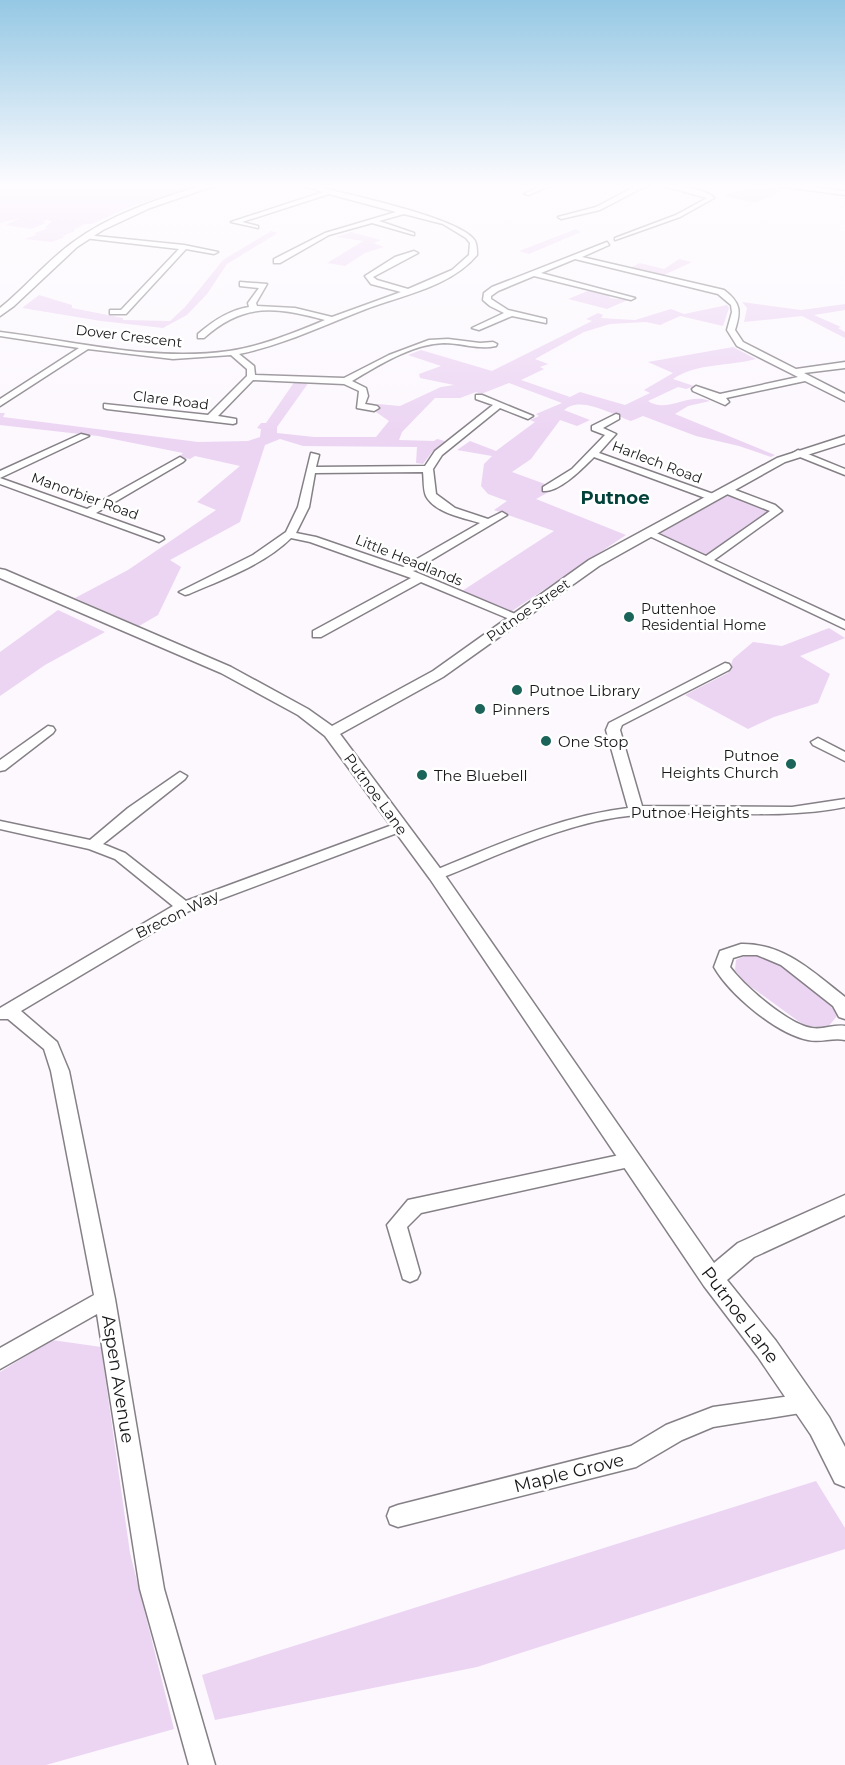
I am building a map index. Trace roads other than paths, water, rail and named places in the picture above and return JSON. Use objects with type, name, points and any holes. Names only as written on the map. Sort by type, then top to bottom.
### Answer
[{"type":"street","points":[[0,313],[53,267]]},
{"type":"street","points":[[113,312],[123,312],[165,267]]},
{"type":"street","points":[[384,267],[369,276],[374,282],[407,291]]},
{"type":"street","name":"Dover Crescent","points":[[0,334],[164,357],[191,357],[232,352],[266,344],[407,291],[460,267]]},
{"type":"street","points":[[543,321],[492,305],[487,300],[487,295],[551,267]]},
{"type":"street","points":[[619,267],[722,292],[736,304],[738,309],[731,330],[736,341],[845,398]]},
{"type":"street","points":[[535,274],[631,298]]},
{"type":"street","points":[[243,284],[264,286],[252,303],[253,307]]},
{"type":"street","points":[[201,336],[208,328],[238,311],[253,307],[290,309],[330,319]]},
{"type":"street","points":[[476,328],[512,313]]},
{"type":"street","points":[[346,381],[376,365],[432,343],[452,341],[487,347]]},
{"type":"street","points":[[0,403],[88,346]]},
{"type":"street","points":[[211,418],[251,377],[251,368],[232,352]]},
{"type":"street","points":[[796,372],[845,365]]},
{"type":"street","points":[[251,377],[346,381],[363,390],[364,396],[358,408],[374,408]]},
{"type":"street","points":[[696,390],[722,400],[806,378]]},
{"type":"street","points":[[479,397],[528,416]]},
{"type":"street","points":[[488,522],[451,510],[438,503],[431,495],[428,469],[430,462],[447,445],[500,405]]},
{"type":"street","name":"Clare Road","points":[[107,406],[233,421]]},
{"type":"street","name":"Harlech Road","points":[[547,489],[575,471],[592,454],[611,434],[595,428],[616,417]]},
{"type":"street","points":[[3,471],[84,436]]},
{"type":"street","name":"Putnoe Street","points":[[331,733],[438,674],[594,564],[648,533],[781,460],[845,439]]},
{"type":"street","points":[[798,453],[845,472]]},
{"type":"street","name":"Harlech Road","points":[[592,454],[606,457],[712,498]]},
{"type":"street","points":[[185,592],[274,547],[290,535],[303,510],[314,455]]},
{"type":"street","points":[[88,513],[180,460]]},
{"type":"street","points":[[311,470],[428,469]]},
{"type":"street","name":"Manorbier Road","points":[[0,482],[159,539]]},
{"type":"street","points":[[707,560],[777,512],[771,507],[726,490]]},
{"type":"street","points":[[404,571],[502,515]]},
{"type":"street","points":[[648,533],[845,625]]},
{"type":"street","name":"Little Headlands","points":[[290,535],[312,539],[404,571],[516,618]]},
{"type":"street","name":"Putnoe Lane","points":[[0,573],[226,670],[303,712],[331,733],[436,874],[712,1279],[767,1349],[820,1426],[845,1474]]},
{"type":"street","points":[[317,634],[420,578]]},
{"type":"street","points":[[636,810],[613,730],[616,723],[725,667]]},
{"type":"street","points":[[0,767],[48,730]]},
{"type":"street","points":[[818,742],[845,757]]},
{"type":"street","points":[[93,845],[133,811],[180,777]]},
{"type":"street","name":"Putnoe Heights","points":[[436,874],[590,819],[636,810],[764,812],[824,808],[845,803]]},
{"type":"street","points":[[0,825],[93,845],[120,856],[184,907]]},
{"type":"street","name":"Brecon Way","points":[[4,1013],[184,907],[400,827]]},
{"type":"street","points":[[844,1027],[822,1034],[806,1034],[789,1025],[735,985],[722,967],[726,955],[737,949],[754,948],[774,953],[840,1002],[845,1012]]},
{"type":"street","name":"Aspen Avenue","points":[[4,1013],[51,1046],[60,1071],[105,1299],[152,1589],[202,1765]]},
{"type":"street","points":[[410,1273],[397,1225],[415,1206],[629,1160]]},
{"type":"street","points":[[712,1279],[746,1250],[845,1204]]},
{"type":"street","points":[[0,1359],[105,1299]]},
{"type":"street","name":"Maple Grove","points":[[398,1516],[636,1456],[675,1432],[713,1417],[805,1404]]},
{"type":"place","name":"Puttenhoe Residential Home","points":[[629,617]]},
{"type":"place","name":"Putnoe Library","points":[[517,690]]},
{"type":"place","name":"Pinners","points":[[480,709]]},
{"type":"place","name":"One Stop","points":[[546,741]]},
{"type":"place","name":"Putnoe Heights Church","points":[[791,764]]},
{"type":"place","name":"The Bluebell","points":[[422,775]]},
{"type":"district","name":"Putnoe","points":[[615,498]]}]
